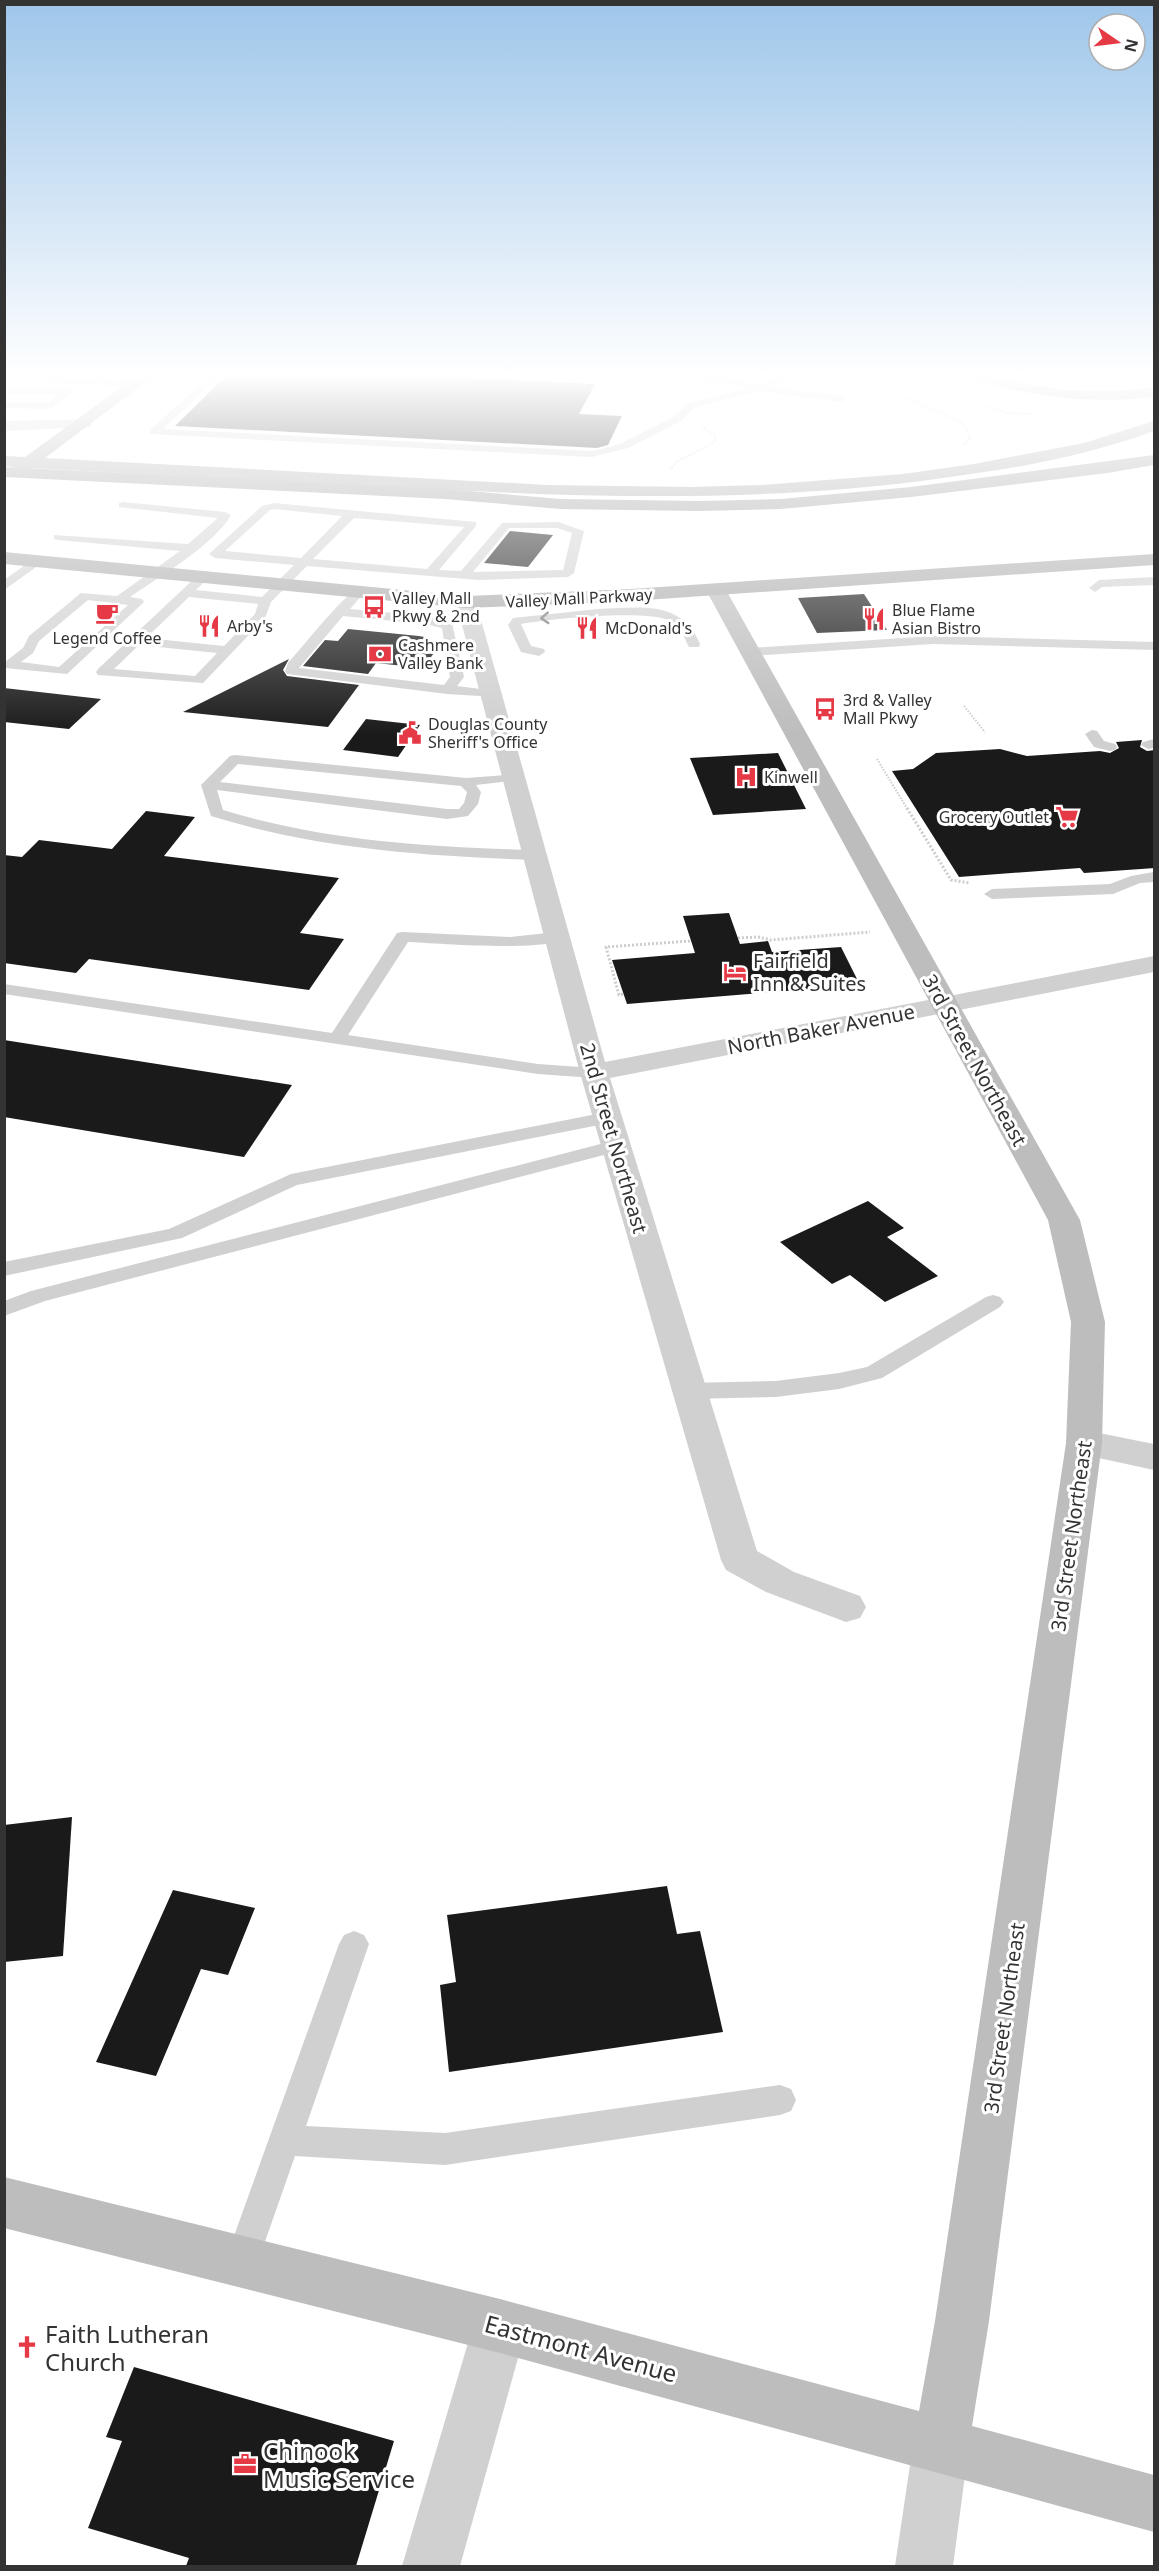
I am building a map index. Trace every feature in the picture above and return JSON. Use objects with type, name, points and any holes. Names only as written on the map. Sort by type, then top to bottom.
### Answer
[{"type":"highway","points":[[459,495],[591,505],[740,506],[875,495]]},
{"type":"main road","name":"Valley Mall Parkway","points":[[4,558],[466,602],[540,601],[1155,560]]},
{"type":"main road","name":"3rd Street Northeast","points":[[716,590],[1064,1220],[1088,1322],[1084,1443],[962,2321],[941,2445]]},
{"type":"main road","name":"Eastmont Avenue","points":[[4,2202],[500,2326],[1155,2503]]},
{"type":"street","name":"2nd Street Northeast","points":[[466,602],[594,1073],[740,1560],[780,1582],[846,1607]]},
{"type":"street","name":"North Baker Avenue","points":[[594,1073],[1155,964]]},
{"type":"street","points":[[1084,1443],[1155,1457]]},
{"type":"street","points":[[431,2566],[500,2326]]},
{"type":"street","name":"3rd Street Northeast","points":[[924,2566],[941,2445]]},
{"type":"lane","points":[[119,600],[191,548],[220,524],[225,515],[123,505]]},
{"type":"lane","points":[[430,573],[472,524],[274,506],[266,508],[214,554],[430,573],[464,575],[568,573],[578,531],[558,525],[506,525],[464,575]]},
{"type":"lane","points":[[107,668],[198,680],[261,615],[265,601],[351,514]]},
{"type":"lane","points":[[58,537],[191,548]]},
{"type":"lane","points":[[4,586],[35,562]]},
{"type":"lane","points":[[107,668],[202,578]]},
{"type":"lane","points":[[1097,589],[1100,584],[1155,584]]},
{"type":"lane","points":[[1138,587],[1155,584]]},
{"type":"lane","points":[[185,593],[265,601]]},
{"type":"lane","points":[[358,593],[293,666],[292,671],[491,694]]},
{"type":"lane","points":[[62,670],[138,602],[85,596],[34,639],[28,650],[10,665],[62,670],[181,669],[202,661],[239,623],[261,615]]},
{"type":"lane","points":[[340,612],[428,620],[448,626],[457,676],[447,690]]},
{"type":"lane","points":[[539,652],[526,649],[514,626],[517,621],[655,613],[673,616],[682,623],[694,644]]},
{"type":"lane","points":[[749,652],[933,640],[1155,646]]},
{"type":"lane","points":[[135,641],[228,650]]},
{"type":"lane","points":[[1092,734],[1099,744],[1110,747]]},
{"type":"lane","points":[[208,785],[235,759],[466,782],[514,777]]},
{"type":"lane","points":[[208,785],[447,814],[463,813],[471,804],[474,792],[466,782]]},
{"type":"lane","points":[[208,785],[216,813],[282,832],[339,842],[411,849],[535,855]]},
{"type":"lane","points":[[992,894],[1113,889],[1137,879],[1155,877]]},
{"type":"lane","points":[[337,1039],[403,937],[510,942],[557,937]]},
{"type":"lane","points":[[4,989],[538,1069],[594,1073]]},
{"type":"lane","points":[[4,1269],[175,1234],[291,1180],[611,1132]]},
{"type":"lane","points":[[4,1309],[38,1296],[611,1132]]},
{"type":"lane","points":[[689,1391],[776,1389],[839,1381],[874,1373],[993,1302]]},
{"type":"lane","points":[[242,2261],[354,1944]]},
{"type":"lane","points":[[285,2140],[445,2150],[780,2100]]},
{"type":"path","points":[[964,706],[985,732]]},
{"type":"path","points":[[877,759],[951,879],[966,881],[992,894]]},
{"type":"path","points":[[738,938],[758,937],[771,940],[870,932]]},
{"type":"path","points":[[623,994],[620,995],[606,947],[690,941]]},
{"type":"building","points":[[510,531],[553,535],[528,567],[484,563]]},
{"type":"building","points":[[864,594],[887,630],[817,633],[798,598]]},
{"type":"building","name":"Cashmere Valley Bank","points":[[348,629],[419,636],[430,638],[428,641],[442,642],[423,668],[376,663],[368,674],[303,666],[325,640],[338,641]]},
{"type":"building","points":[[289,659],[283,670],[287,676],[359,685],[328,727],[183,712]]},
{"type":"building","points":[[4,688],[101,699],[69,729],[4,722]]},
{"type":"building","points":[[366,719],[420,725],[398,757],[343,750]]},
{"type":"building","points":[[1142,740],[1140,747],[1147,751],[1155,750],[1155,868],[1084,873],[1080,868],[959,877],[892,771],[913,769],[936,753],[1000,749],[1027,756],[1100,751],[1110,753],[1119,748],[1116,742]]},
{"type":"building","points":[[778,753],[806,809],[713,815],[690,758]]},
{"type":"building","points":[[146,811],[195,817],[164,856],[339,878],[300,933],[344,939],[309,990],[89,959],[76,973],[4,963],[4,855],[22,857],[39,840],[112,849]]},
{"type":"building","name":"Fairfield Inn & Suites","points":[[729,913],[740,944],[768,941],[772,952],[841,947],[860,985],[627,1004],[612,960],[695,953],[683,916]]},
{"type":"building","points":[[4,1040],[292,1085],[244,1157],[4,1117]]},
{"type":"building","points":[[868,1201],[904,1228],[887,1237],[938,1276],[885,1302],[850,1275],[832,1284],[780,1242]]},
{"type":"building","points":[[72,1817],[63,1956],[4,1962],[4,1825]]},
{"type":"building","points":[[667,1886],[677,1934],[700,1931],[723,2032],[449,2072],[440,1985],[456,1982],[447,1915]]},
{"type":"building","points":[[173,1890],[255,1908],[228,1975],[201,1969],[156,2076],[96,2062]]},
{"type":"building","points":[[134,2367],[394,2441],[356,2566],[186,2566],[189,2558],[88,2528],[122,2441],[106,2437]]},
{"type":"place","name":"Valley Mall Pkwy & 2nd","points":[[374,607]]},
{"type":"place","name":"Legend Coffee","points":[[107,613]]},
{"type":"place","name":"Blue Flame Asian Bistro","points":[[874,619]]},
{"type":"place","name":"Arby's","points":[[209,626]]},
{"type":"place","name":"McDonald's","points":[[587,628]]},
{"type":"place","name":"Cashmere Valley Bank","points":[[380,654]]},
{"type":"place","name":"3rd & Valley Mall Pkwy","points":[[825,709]]},
{"type":"place","name":"Douglas County Sheriff's Office","points":[[410,733]]},
{"type":"place","name":"Kinwell","points":[[746,777]]},
{"type":"place","name":"Grocery Outlet","points":[[1067,817]]},
{"type":"place","name":"Fairfield Inn & Suites","points":[[735,972]]},
{"type":"place","name":"Faith Lutheran Church","points":[[27,2347]]},
{"type":"place","name":"Chinook Music Service","points":[[245,2464]]}]
